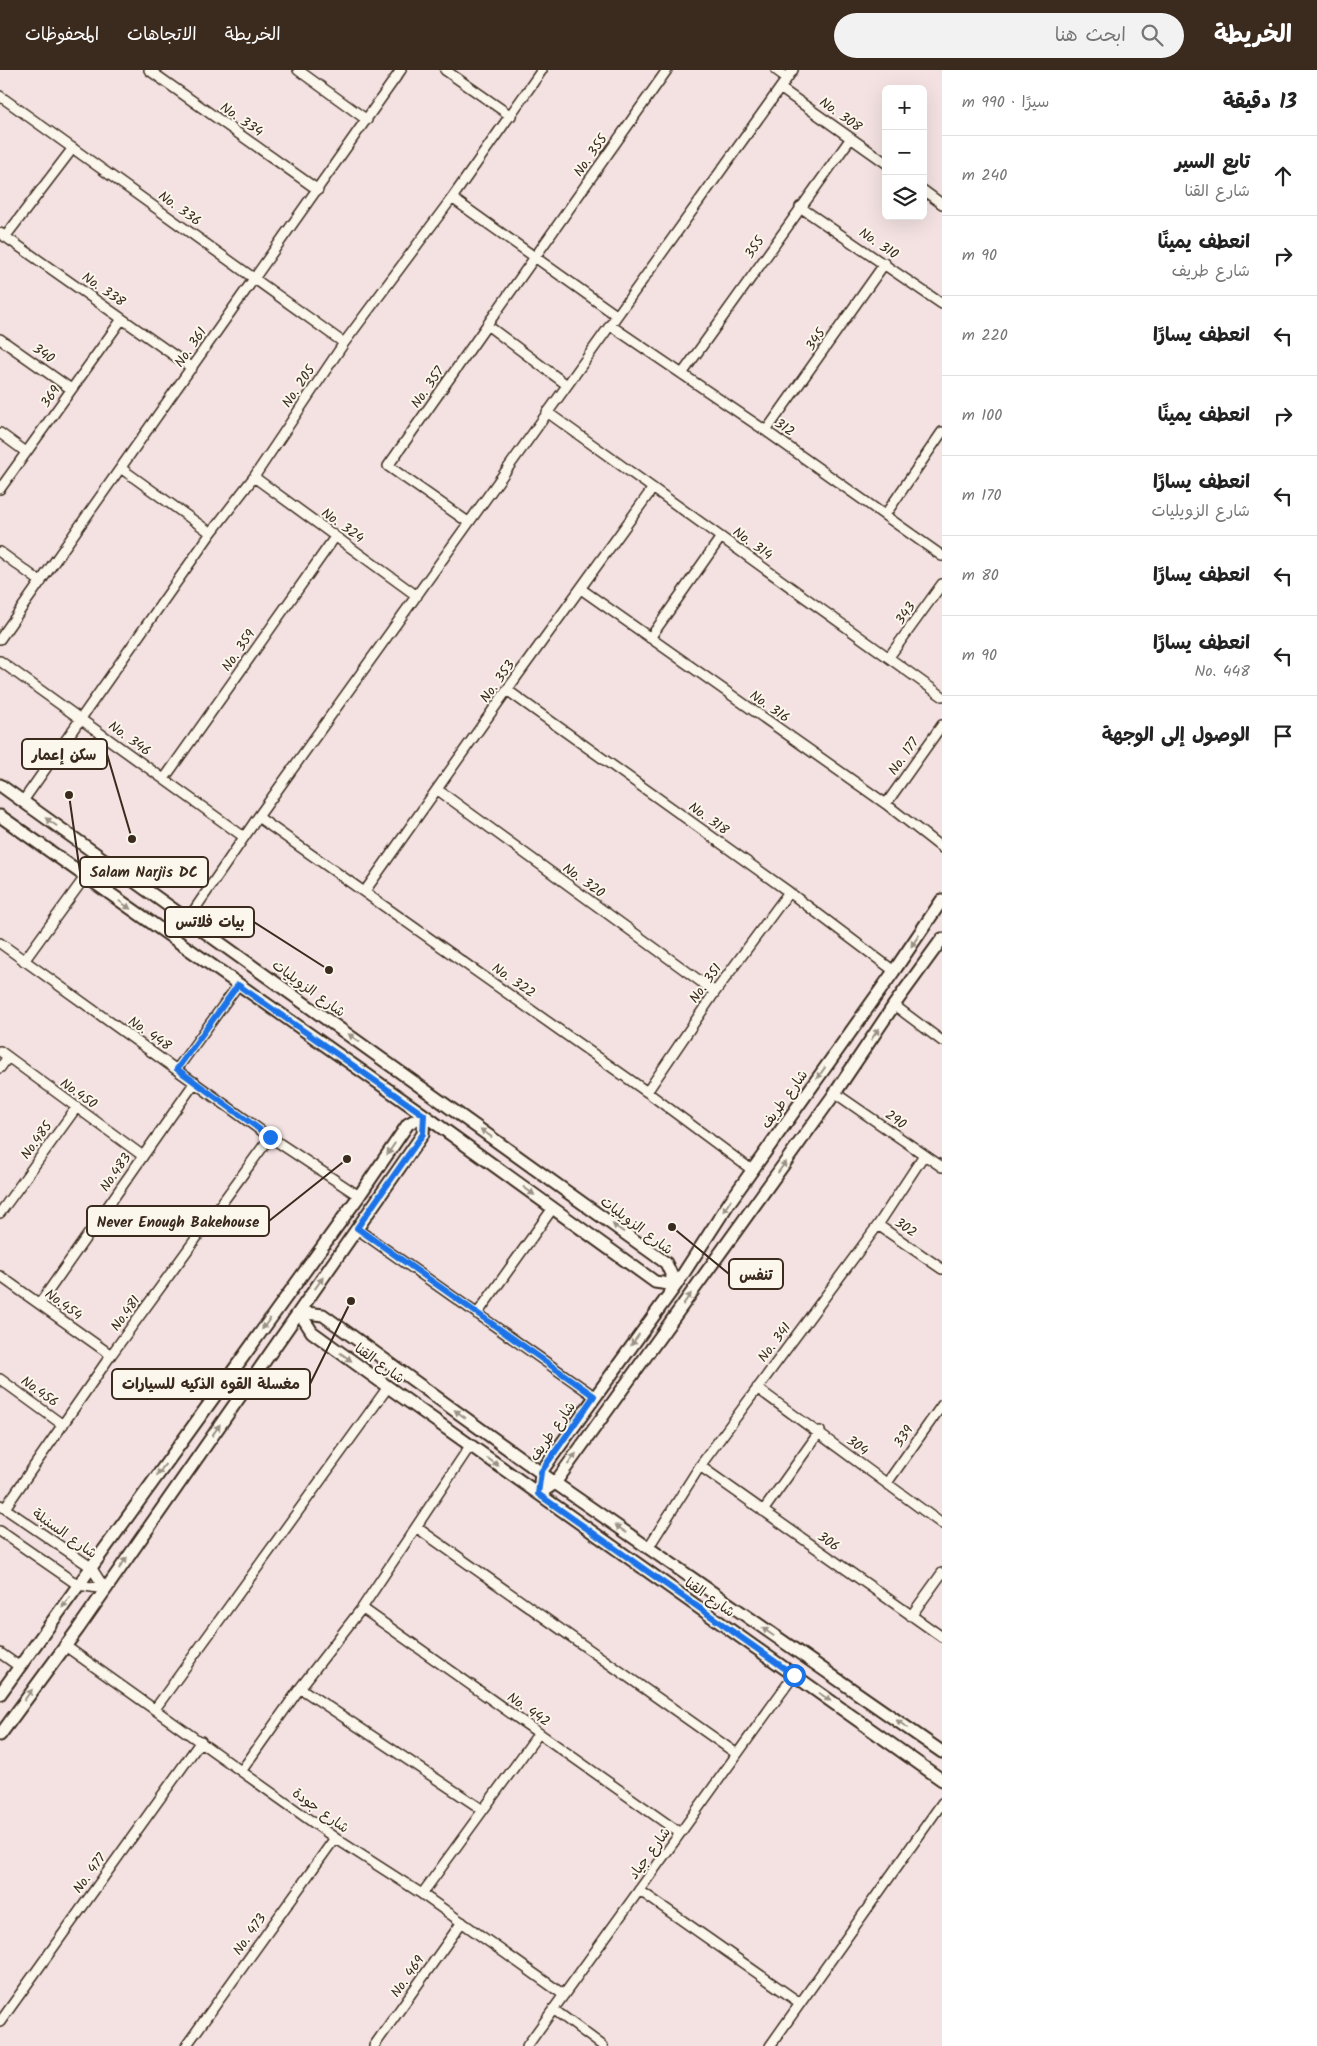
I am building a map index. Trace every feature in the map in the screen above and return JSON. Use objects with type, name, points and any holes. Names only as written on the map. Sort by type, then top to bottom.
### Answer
[{"type":"street","name":"No. 334","points":[[149,70],[318,190]]},
{"type":"street","points":[[298,70],[367,120]]},
{"type":"street","name":"No. 361","points":[[0,639],[122,469],[401,70]]},
{"type":"street","points":[[445,70],[511,116]]},
{"type":"street","name":"No. 205","points":[[23,801],[210,533],[254,477],[344,343],[452,198],[542,70]]},
{"type":"street","name":"No. 355","points":[[487,325],[667,70]]},
{"type":"street","points":[[188,919],[258,817],[468,522],[790,74],[776,70]]},
{"type":"street","name":"No. 308","points":[[780,88],[882,160]]},
{"type":"street","name":"No. 336","points":[[0,96],[344,343]]},
{"type":"street","name":"355","points":[[682,374],[800,206],[851,138]]},
{"type":"street","points":[[3,235],[73,148]]},
{"type":"street","points":[[927,193],[942,204]]},
{"type":"street","points":[[452,198],[616,315]]},
{"type":"street","name":"No. 310","points":[[800,206],[942,304]]},
{"type":"street","name":"No. 338","points":[[3,235],[192,368]]},
{"type":"street","name":"345","points":[[766,431],[885,263]]},
{"type":"street","name":"369","points":[[0,489],[122,319]]},
{"type":"street","name":"312","points":[[610,324],[766,431],[942,556]]},
{"type":"street","points":[[487,325],[567,385]]},
{"type":"street","name":"No. 357","points":[[468,522],[388,466],[487,325]]},
{"type":"street","name":"340","points":[[0,339],[71,389]]},
{"type":"street","name":"No. 314","points":[[547,412],[942,696]]},
{"type":"street","points":[[885,516],[942,432]]},
{"type":"street","points":[[0,433],[26,452]]},
{"type":"street","points":[[122,469],[210,533]]},
{"type":"street","name":"No. 324","points":[[254,477],[416,596]]},
{"type":"street","name":"No. 353","points":[[366,891],[507,690],[653,488]]},
{"type":"street","name":"No. 359","points":[[164,779],[335,537]]},
{"type":"street","points":[[650,638],[721,537]]},
{"type":"street","points":[[0,552],[40,582]]},
{"type":"street","name":"343","points":[[889,657],[942,584]]},
{"type":"street","name":"No. 316","points":[[581,589],[886,804],[942,848]]},
{"type":"street","name":"No. 346","points":[[0,661],[244,837]]},
{"type":"street","name":"No. 318","points":[[507,690],[789,892],[894,971]]},
{"type":"street","name":"No. 177","points":[[886,804],[942,724]]},
{"type":"street","name":"شارع الزويليات","points":[[0,785],[666,1263],[676,1285]]},
{"type":"street","name":"No. 320","points":[[438,790],[715,992]]},
{"type":"street","points":[[0,816],[424,1115],[655,1282],[676,1285]]},
{"type":"street","name":"No. 322","points":[[258,817],[366,891],[647,1092],[752,1170]]},
{"type":"street","points":[[24,960],[85,877]]},
{"type":"street","name":"No. 351","points":[[647,1092],[715,992],[789,892]]},
{"type":"street","name":"شارع طريف","points":[[538,1494],[541,1472],[594,1396],[676,1285],[752,1170],[894,971],[942,900]]},
{"type":"street","points":[[538,1494],[555,1483],[835,1094],[894,1005],[942,940]]},
{"type":"street","name":"No. 448","points":[[0,943],[270,1137],[359,1196]]},
{"type":"street","points":[[177,1069],[238,985]]},
{"type":"street","points":[[894,1005],[942,1040]]},
{"type":"street","name":"No.450","points":[[0,1051],[143,1156]]},
{"type":"street","points":[[0,1068],[8,1057]]},
{"type":"street","name":"No.483","points":[[40,1303],[195,1082]]},
{"type":"street","name":"290","points":[[835,1094],[942,1167]]},
{"type":"street","name":"No.485","points":[[0,1213],[76,1108]]},
{"type":"street","points":[[0,1694],[359,1196],[408,1124],[424,1115]]},
{"type":"street","points":[[0,1735],[105,1589],[423,1134],[424,1115]]},
{"type":"street","name":"No.481","points":[[3,1506],[270,1137]]},
{"type":"street","name":"No. 341","points":[[648,1548],[700,1466],[878,1225],[924,1155]]},
{"type":"street","points":[[477,1314],[553,1208]]},
{"type":"street","name":"302","points":[[878,1225],[942,1269]]},
{"type":"street","points":[[357,1228],[594,1396]]},
{"type":"street","name":"No.454","points":[[0,1276],[111,1355]]},
{"type":"street","name":"شارع القنا","points":[[299,1312],[312,1332],[942,1780]]},
{"type":"street","name":"شارع القنا","points":[[299,1312],[323,1315],[555,1483],[942,1752]]},
{"type":"street","name":"No.456","points":[[0,1379],[63,1425]]},
{"type":"street","points":[[155,1709],[388,1387]]},
{"type":"street","name":"304","points":[[757,1388],[942,1524]]},
{"type":"street","name":"339","points":[[887,1483],[942,1405]]},
{"type":"street","points":[[763,1511],[819,1432]]},
{"type":"street","points":[[242,1770],[300,1688],[362,1608],[470,1446]]},
{"type":"street","name":"306","points":[[700,1466],[942,1638]]},
{"type":"street","name":"شارع السنبلة","points":[[3,1506],[91,1567],[105,1589]]},
{"type":"street","points":[[416,1527],[737,1754]]},
{"type":"street","points":[[0,1531],[78,1585],[105,1589]]},
{"type":"street","points":[[912,1616],[942,1572]]},
{"type":"street","name":"No. 442","points":[[362,1608],[680,1833]]},
{"type":"street","name":"شارع جودة","points":[[64,1645],[335,1838],[422,1894],[564,1995]]},
{"type":"street","points":[[0,1653],[20,1667]]},
{"type":"street","name":"شارع جياد","points":[[527,2046],[794,1675]]},
{"type":"street","points":[[300,1688],[484,1810]]},
{"type":"street","points":[[422,1894],[539,1733]]},
{"type":"street","name":"No. 477","points":[[0,2022],[201,1741]]},
{"type":"street","points":[[770,2046],[942,1803]]},
{"type":"street","name":"No. 473","points":[[186,2046],[335,1838]]},
{"type":"street","points":[[639,1890],[800,2003]]},
{"type":"street","name":"No. 469","points":[[374,2046],[462,1922]]},
{"type":"street","points":[[553,2009],[603,2046]]},
{"type":"place","name":"Salam Narjis DC","points":[[69,795]]},
{"type":"place","name":"سكن إعمار","points":[[132,839]]},
{"type":"place","name":"بيات فلاتس","points":[[329,970]]},
{"type":"place","name":"Never Enough Bakehouse","points":[[347,1159]]},
{"type":"place","name":"تنفس","points":[[672,1227]]},
{"type":"place","name":"مغسلة القوه الذكيه للسيارات","points":[[351,1301]]},
{"type":"route","points":[[270,1137],[177,1069],[238,985],[424,1115],[423,1134],[357,1228],[594,1396],[541,1472],[538,1494],[794,1675]]}]
